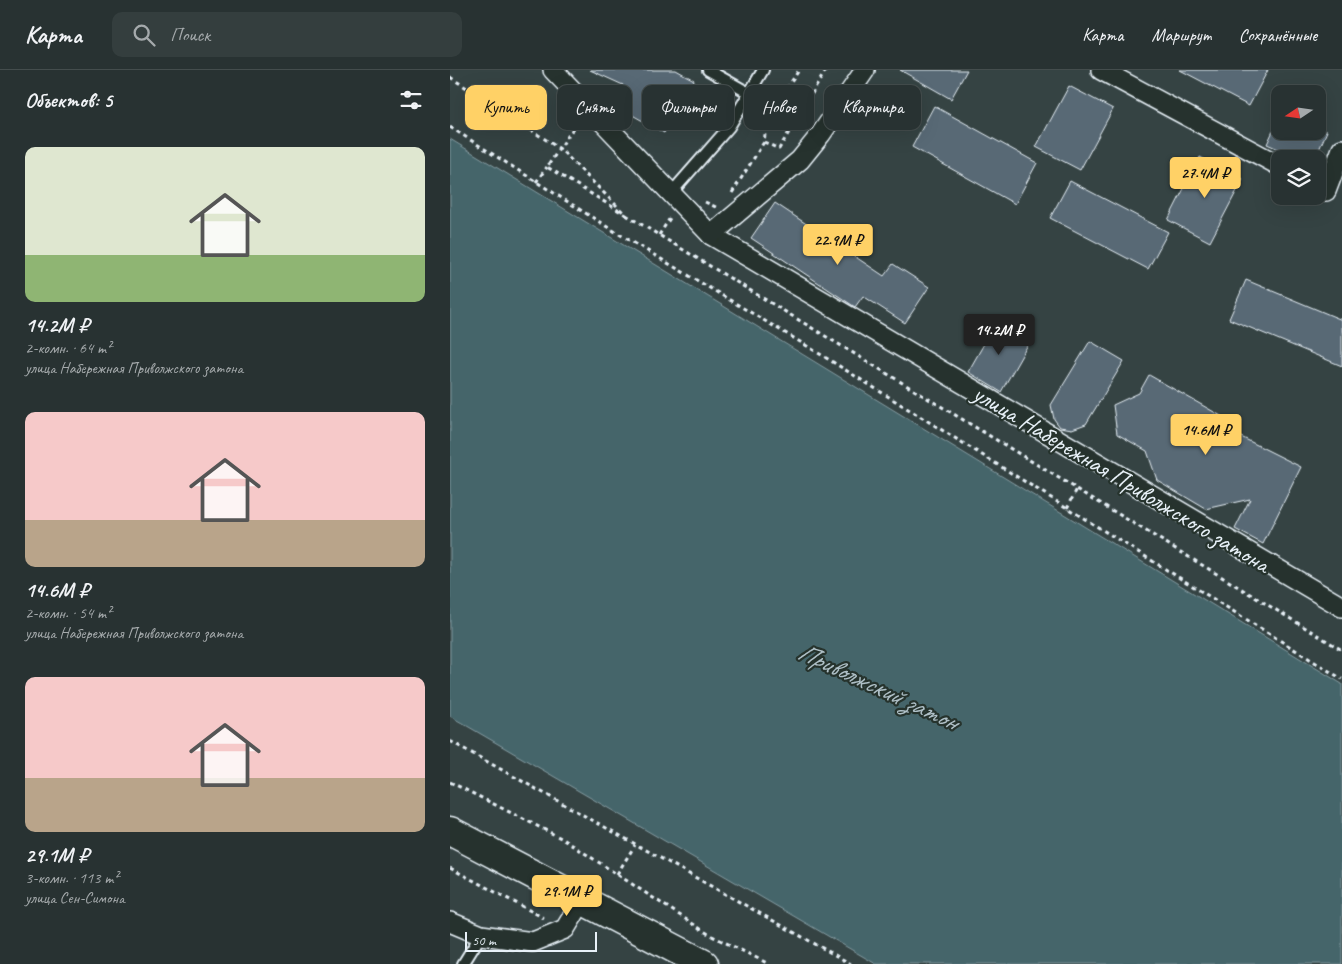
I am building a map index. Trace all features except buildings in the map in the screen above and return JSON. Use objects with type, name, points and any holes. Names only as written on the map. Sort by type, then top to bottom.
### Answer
[{"type":"main road","points":[[450,831],[704,964]]},
{"type":"street","name":"улица Набережная Приволжского затона","points":[[553,70],[568,85]]},
{"type":"street","points":[[711,235],[800,160],[821,134],[865,70]]},
{"type":"street","points":[[1105,71],[1271,161]]},
{"type":"street","name":"улица Набережная Приволжского затона","points":[[611,130],[711,235],[1341,604]]},
{"type":"street","points":[[1328,191],[1342,149]]},
{"type":"street","points":[[450,922],[481,935],[533,942],[565,929],[582,901]]},
{"type":"lane","points":[[708,70],[744,90]]},
{"type":"lane","points":[[754,85],[763,70]]},
{"type":"lane","points":[[672,192],[729,127],[744,102]]},
{"type":"lane","points":[[462,964],[481,935]]},
{"type":"path","points":[[731,194],[764,142],[767,119],[799,70]]},
{"type":"path","points":[[764,142],[779,149],[826,70]]},
{"type":"path","points":[[450,77],[560,148],[626,215]]},
{"type":"path","points":[[450,127],[536,182],[816,352],[1342,679]]},
{"type":"path","points":[[536,182],[572,130]]},
{"type":"path","points":[[548,167],[1342,650]]},
{"type":"path","points":[[689,172],[695,182],[697,198],[721,209]]},
{"type":"path","points":[[1067,508],[1077,489]]},
{"type":"path","points":[[450,741],[851,964]]},
{"type":"path","points":[[450,782],[563,839],[710,934],[769,964]]},
{"type":"path","points":[[617,874],[635,844]]},
{"type":"path","points":[[450,868],[544,917],[549,935]]},
{"type":"water","name":"Приволжский затон","points":[[450,139],[1342,684],[1342,964],[876,964],[450,716]]}]
